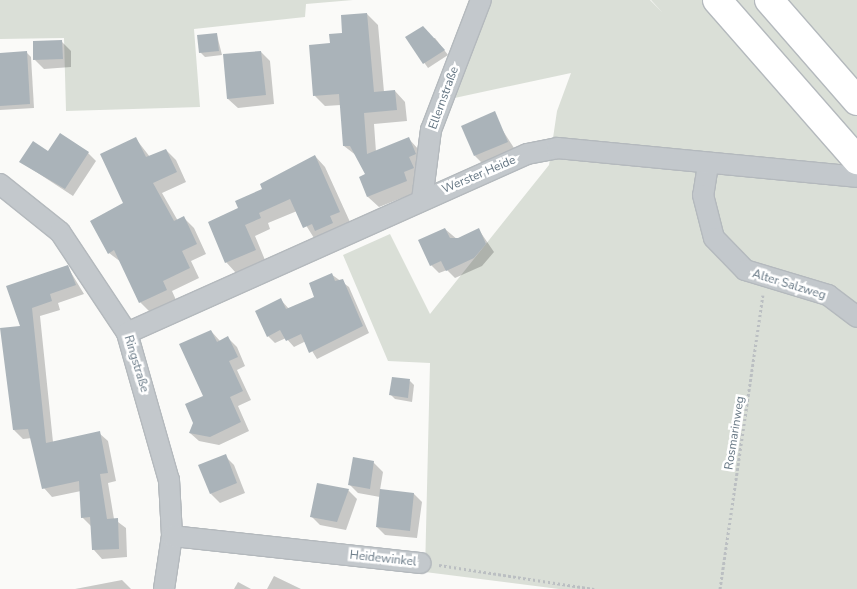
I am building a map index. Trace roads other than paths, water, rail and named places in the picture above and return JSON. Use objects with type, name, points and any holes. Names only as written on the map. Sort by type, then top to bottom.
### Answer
[{"type":"highway","points":[[717,0],[857,160]]},
{"type":"highway","points":[[769,0],[857,101]]},
{"type":"street","name":"Ellernstraße","points":[[422,200],[431,130],[480,0]]},
{"type":"street","name":"Werster Heide","points":[[128,333],[528,154],[557,148],[708,165],[857,177]]},
{"type":"street","name":"Alter Salzweg","points":[[708,165],[703,195],[714,238],[745,270],[765,279],[828,295],[857,318]]},
{"type":"street","name":"Ringstraße","points":[[0,184],[60,232],[128,333],[169,480],[172,536],[164,589]]},
{"type":"street","name":"Heidewinkel","points":[[172,536],[421,563]]}]
